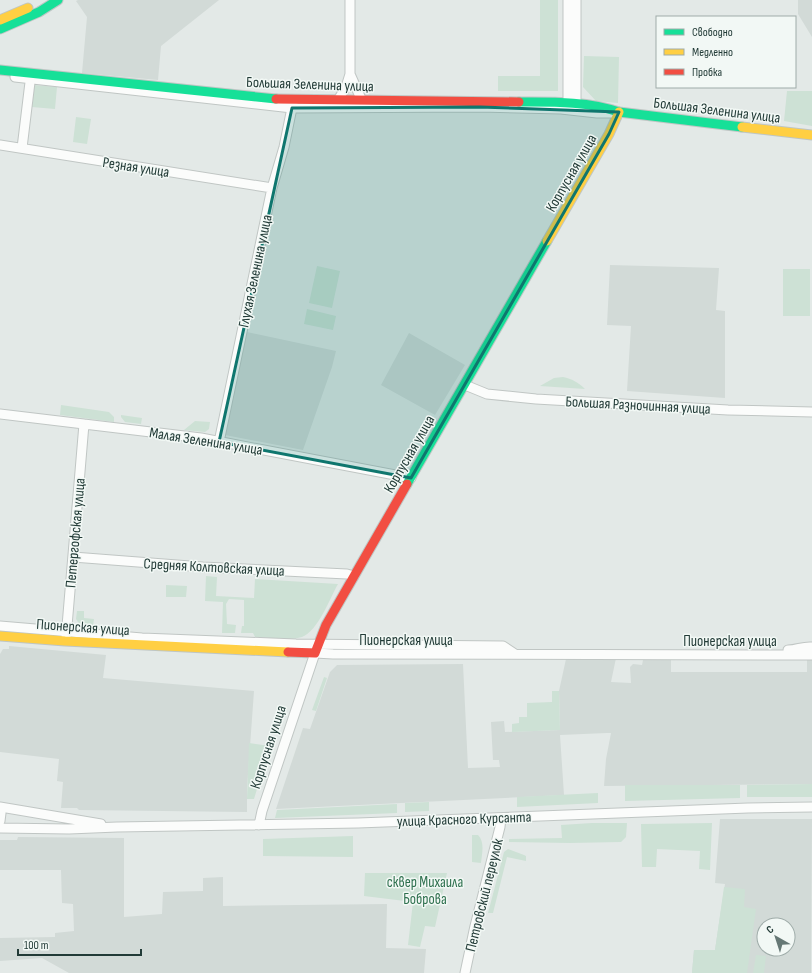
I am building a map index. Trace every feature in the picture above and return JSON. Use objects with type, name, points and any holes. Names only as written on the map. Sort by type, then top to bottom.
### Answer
[{"type":"main road","points":[[0,20],[43,0]]},
{"type":"main road","points":[[0,29],[39,12],[58,0]]},
{"type":"main road","name":"Большая Зеленина улица","points":[[0,70],[31,77],[249,97],[293,104],[338,100],[572,104],[607,108],[619,112],[812,135]]},
{"type":"main road","name":"Корпусная улица","points":[[317,649],[326,625],[609,134],[619,112]]},
{"type":"main road","name":"Пионерская улица","points":[[0,636],[66,637]]},
{"type":"street","points":[[338,100],[346,87],[350,74],[350,0]]},
{"type":"street","points":[[568,0],[572,104]]},
{"type":"street","points":[[572,104],[576,0]]},
{"type":"street","points":[[350,74],[362,101]]},
{"type":"street","name":"Большая Зеленина улица","points":[[0,75],[31,77]]},
{"type":"street","points":[[22,148],[31,77]]},
{"type":"street","name":"Большая Зеленина улица","points":[[293,104],[561,109],[597,114],[619,112]]},
{"type":"street","name":"Глухая Зеленина улица","points":[[219,442],[272,188],[293,104]]},
{"type":"street","name":"Резная улица","points":[[0,145],[272,188]]},
{"type":"street","name":"Большая Разночинная улица","points":[[465,385],[486,394],[536,399],[728,410],[812,412]]},
{"type":"street","name":"Малая Зеленина улица","points":[[0,414],[219,442],[411,478]]},
{"type":"street","name":"Петергофская улица","points":[[66,637],[84,424]]},
{"type":"street","name":"Средняя Колтовская улица","points":[[73,557],[196,567],[347,574],[354,576]]},
{"type":"street","name":"Пионерская улица","points":[[0,626],[66,637],[142,638],[317,649],[503,646],[516,654]]},
{"type":"street","name":"Пионерская улица","points":[[760,654],[772,650],[794,650],[804,646],[812,647]]},
{"type":"street","name":"Пионерская улица","points":[[317,649],[333,654],[812,655]]},
{"type":"street","name":"Корпусная улица","points":[[259,825],[266,798],[317,649]]},
{"type":"street","name":"улица Красного Курсанта","points":[[0,807],[116,826]]},
{"type":"street","name":"улица Красного Курсанта","points":[[0,828],[69,829],[116,826],[358,823],[733,808],[812,807]]},
{"type":"street","points":[[0,811],[0,821]]},
{"type":"street","name":"Петровский переулок","points":[[465,973],[501,818]]},
{"type":"highlighted area","points":[[480,107],[619,112],[609,134],[411,478],[219,442],[292,108]]},
{"type":"shaded area","points":[[219,0],[161,46],[158,80],[82,73],[87,17],[76,1]]},
{"type":"shaded area","points":[[798,0],[812,0],[812,37],[798,14]]},
{"type":"shaded area","points":[[610,265],[719,268],[716,310],[725,311],[725,398],[627,391],[631,326],[607,325]]},
{"type":"shaded area","points":[[247,332],[336,351],[332,367],[303,450],[225,435]]},
{"type":"shaded area","points":[[409,333],[465,365],[435,415],[381,385]]},
{"type":"shaded area","points":[[9,646],[106,655],[103,678],[254,691],[247,788],[247,812],[79,810],[77,808],[61,808],[63,782],[57,781],[59,759],[0,752],[0,654],[3,649],[9,649]]},
{"type":"shaded area","points":[[616,658],[611,682],[631,683],[630,667],[633,664],[642,665],[643,660],[671,660],[671,672],[807,672],[807,660],[812,660],[812,784],[604,786],[606,759],[611,733],[560,735],[564,795],[276,809],[303,728],[310,729],[330,672],[337,665],[463,664],[468,768],[500,767],[499,760],[493,760],[491,722],[504,721],[505,732],[560,730],[559,691],[566,659]]},
{"type":"shaded area","points":[[720,819],[812,819],[811,973],[692,973],[694,950],[715,950],[725,884],[715,883]]},
{"type":"shaded area","points":[[18,837],[124,838],[124,917],[162,914],[163,892],[203,891],[203,878],[223,877],[223,906],[387,904],[386,948],[426,949],[424,973],[69,973],[42,958],[0,961],[0,938],[55,937],[55,933],[74,931],[73,904],[62,903],[61,870],[0,870],[0,840],[17,840]]},
{"type":"green space","points":[[540,0],[558,0],[558,91],[498,91],[498,76],[540,76]]},
{"type":"green space","points":[[584,56],[619,57],[618,103],[596,101],[583,87]]},
{"type":"green space","points":[[34,85],[57,87],[55,109],[32,107]]},
{"type":"green space","points":[[787,91],[812,91],[812,126],[784,121]]},
{"type":"green space","points":[[76,117],[91,119],[87,144],[73,142]]},
{"type":"green space","points":[[317,266],[340,271],[332,308],[309,303]]},
{"type":"green space","points":[[783,269],[810,269],[810,316],[783,316]]},
{"type":"green space","points":[[307,309],[336,316],[333,330],[304,324]]},
{"type":"green space","points":[[563,377],[575,381],[585,389],[540,386],[554,378]]},
{"type":"green space","points":[[61,405],[109,412],[114,417],[114,422],[60,415]]},
{"type":"green space","points":[[121,415],[142,418],[141,424],[125,422]]},
{"type":"green space","points":[[195,421],[210,422],[209,429],[205,432],[184,430]]},
{"type":"green space","points":[[206,576],[217,577],[216,596],[254,598],[255,579],[338,584],[318,621],[308,634],[291,639],[255,637],[253,633],[241,633],[242,626],[244,626],[244,600],[229,599],[226,604],[227,624],[236,625],[235,633],[222,633],[223,602],[205,601]]},
{"type":"green space","points":[[166,585],[187,586],[186,597],[166,597]]},
{"type":"green space","points":[[77,611],[84,611],[84,618],[94,619],[93,626],[80,625],[76,619]]},
{"type":"green space","points":[[324,677],[327,678],[316,711],[312,710]]},
{"type":"green space","points":[[552,691],[559,691],[560,730],[512,732],[512,724],[519,723],[519,717],[527,717],[527,703],[552,702]]},
{"type":"green space","points":[[249,743],[270,746],[254,799],[247,799]]},
{"type":"green space","points":[[812,784],[812,797],[747,797],[747,785]]},
{"type":"green space","points":[[625,785],[740,785],[740,798],[625,801]]},
{"type":"green space","points":[[598,793],[598,803],[517,807],[517,797]]},
{"type":"green space","points":[[429,802],[429,811],[405,812],[405,803]]},
{"type":"green space","points":[[397,804],[397,813],[275,818],[277,810]]},
{"type":"green space","points":[[627,823],[626,837],[621,842],[509,842],[509,839],[562,838],[561,825]]},
{"type":"green space","points":[[712,823],[710,870],[699,869],[700,851],[657,849],[656,867],[642,867],[641,824]]},
{"type":"green space","points":[[472,835],[478,835],[482,841],[481,863],[472,862]]},
{"type":"green space","points":[[353,836],[353,857],[263,856],[263,839]]},
{"type":"green space","points":[[508,849],[526,856],[526,861],[507,857],[493,913],[488,913],[504,852]]},
{"type":"green space","name":"сквер Михаила Боброва","points":[[365,873],[447,873],[435,927],[425,926],[420,947],[408,945],[413,902],[364,896]]},
{"type":"green space","points":[[724,887],[745,889],[744,907],[756,909],[747,973],[692,973],[694,950],[715,950]]},
{"type":"green space","points":[[756,955],[756,957],[766,957],[764,973],[753,973]]},
{"type":"traffic: fast","points":[[0,29],[39,12],[58,0]]},
{"type":"traffic: fast","points":[[0,70],[276,99]]},
{"type":"traffic: fast","points":[[519,102],[557,102],[582,104],[607,108],[619,112],[742,127]]},
{"type":"traffic: fast","points":[[407,484],[547,241]]},
{"type":"traffic: slow","points":[[0,20],[28,8]]},
{"type":"traffic: slow","points":[[547,241],[609,134],[619,112]]},
{"type":"traffic: slow","points":[[742,127],[812,135]]},
{"type":"traffic: slow","points":[[0,636],[65,641],[288,652]]},
{"type":"traffic: jam","points":[[276,99],[519,102]]},
{"type":"traffic: jam","points":[[288,652],[315,653],[326,625],[407,484]]}]
